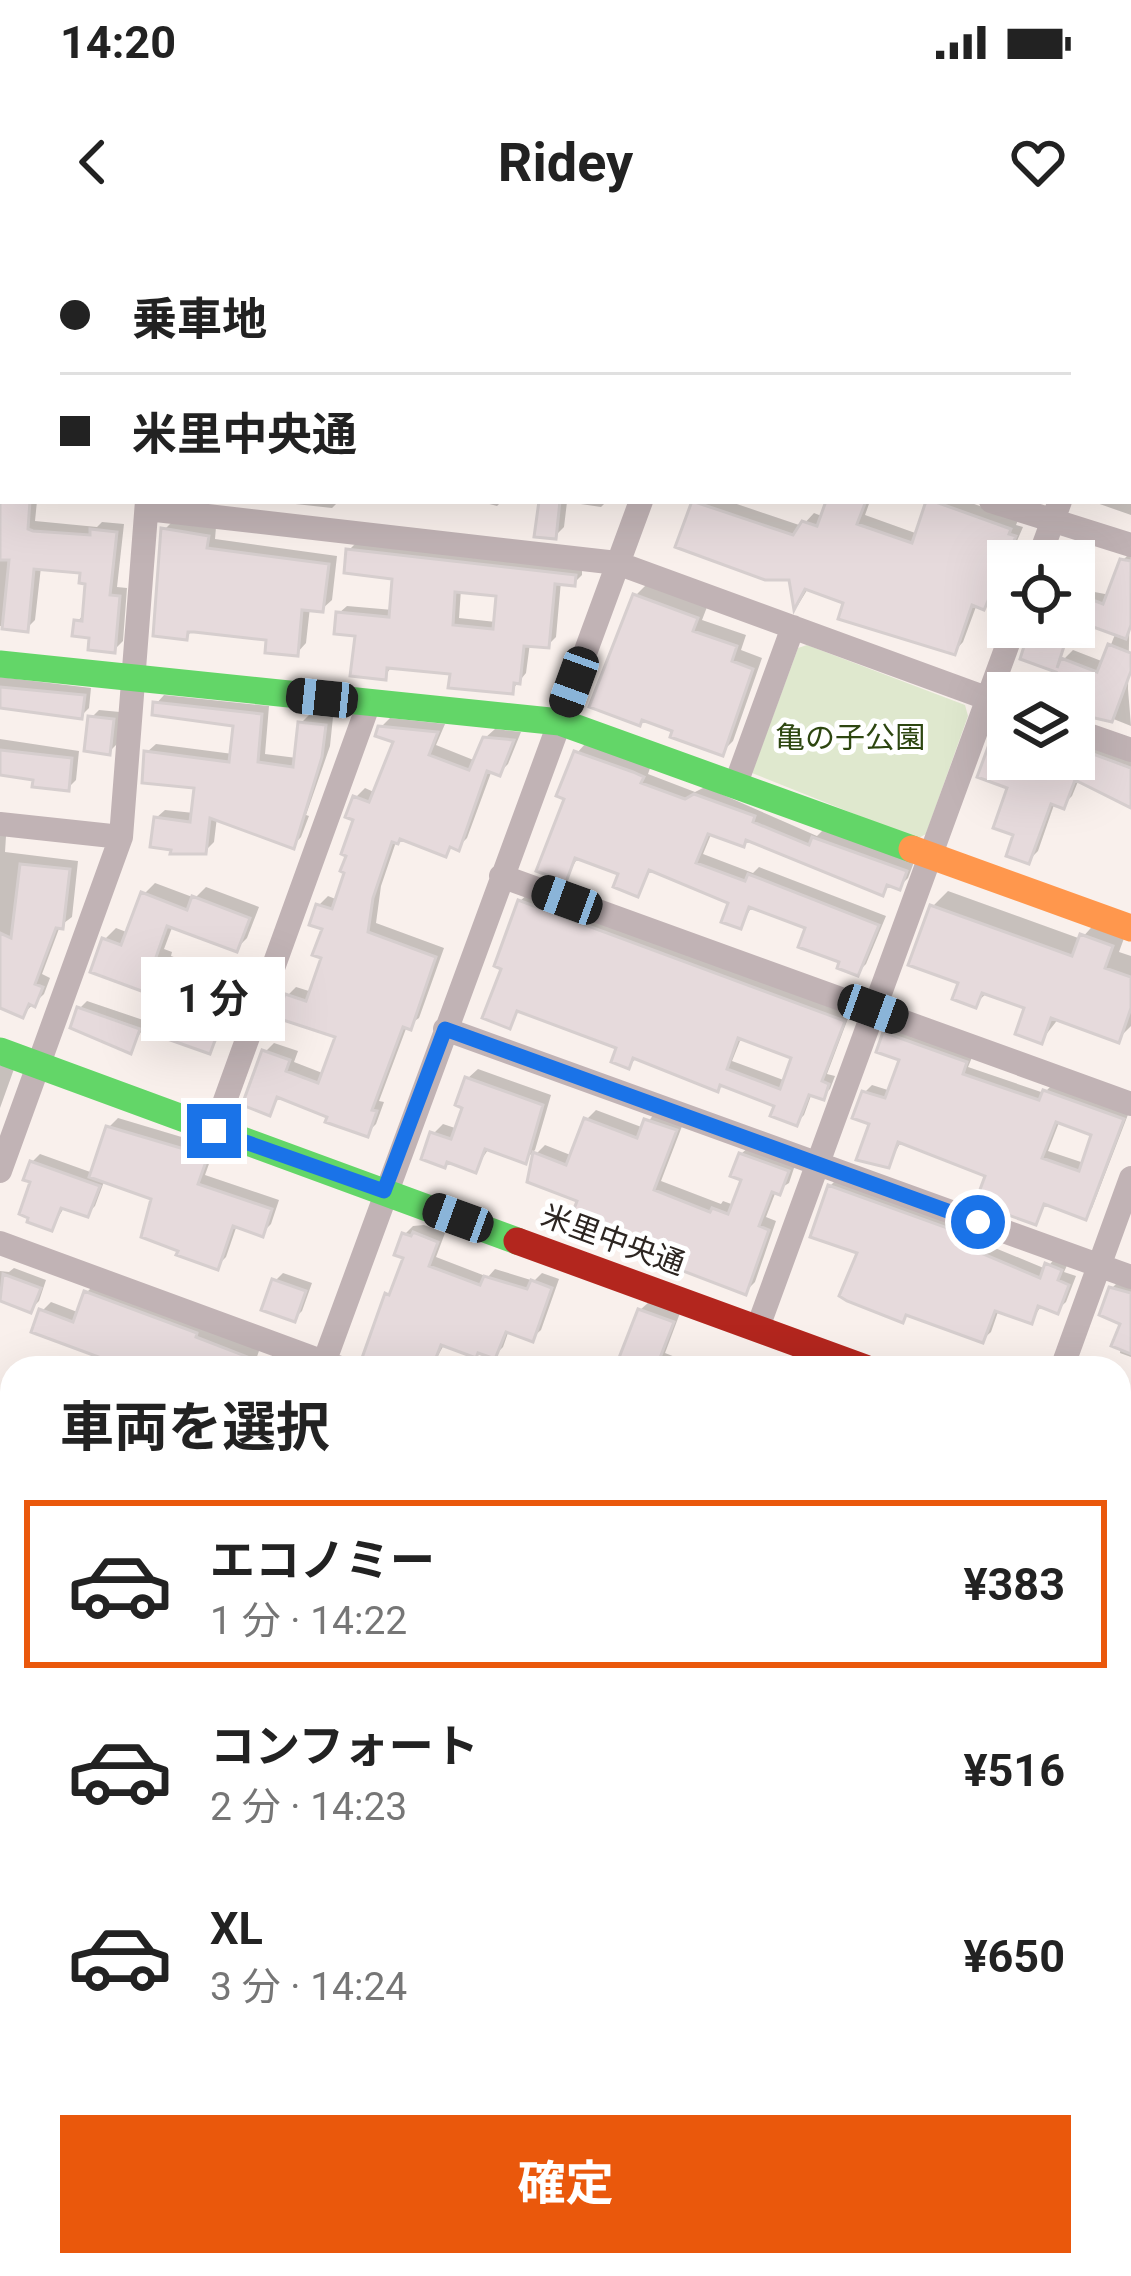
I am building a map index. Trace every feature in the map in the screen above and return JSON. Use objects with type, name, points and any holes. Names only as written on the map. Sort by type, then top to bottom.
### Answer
[{"type":"street","points":[[332,1356],[384,1191],[640,504]]},
{"type":"street","points":[[1010,504],[1056,511],[1131,545]]},
{"type":"street","points":[[0,1172],[121,837],[147,505],[617,563],[987,699]]},
{"type":"street","points":[[1046,540],[1056,511]]},
{"type":"street","points":[[735,786],[793,627]]},
{"type":"street","points":[[0,664],[560,722],[1131,928]]},
{"type":"street","points":[[214,1131],[368,704]]},
{"type":"street","points":[[758,1328],[929,858],[987,728]]},
{"type":"street","points":[[1095,737],[1131,750]]},
{"type":"street","points":[[0,824],[121,837]]},
{"type":"street","points":[[501,876],[1131,1104]]},
{"type":"street","points":[[445,1029],[1131,1277]]},
{"type":"street","name":"米里中央通","points":[[0,1052],[833,1356]]},
{"type":"street","points":[[1066,1356],[1131,1178]]},
{"type":"street","points":[[0,1243],[302,1356]]},
{"type":"green space","name":"亀の子公園","points":[[807,645],[965,705],[968,716],[926,834],[917,839],[752,773],[798,648]]},
{"type":"building","points":[[0,504],[30,504],[28,529],[33,531],[117,532],[110,595],[120,596],[115,653],[88,650],[89,638],[72,636],[74,620],[82,621],[85,584],[79,583],[80,573],[34,569],[28,632],[2,629],[9,560],[0,560]]},
{"type":"building","points":[[539,504],[560,504],[556,539],[534,537]]},
{"type":"building","points":[[691,504],[793,535],[802,521],[817,526],[825,504],[865,504],[857,524],[912,543],[925,504],[941,504],[1011,529],[1009,534],[1016,536],[1014,540],[987,540],[987,603],[984,610],[972,605],[955,655],[838,619],[843,603],[805,589],[794,610],[789,580],[765,580],[675,547]]},
{"type":"building","points":[[161,528],[209,536],[207,548],[329,564],[323,612],[302,610],[298,656],[265,653],[266,640],[194,632],[188,632],[187,640],[153,636]]},
{"type":"building","points":[[346,549],[576,575],[575,586],[555,584],[549,648],[524,646],[520,684],[514,683],[513,694],[448,688],[450,674],[387,668],[386,680],[350,676],[355,636],[334,634],[336,612],[389,617],[392,579],[344,573]],"holes":[[[455,592],[496,596],[493,629],[453,625]]]},
{"type":"building","points":[[1120,559],[1131,561],[1131,625],[1126,639],[1095,628],[1095,601],[1103,604]]},
{"type":"building","points":[[633,594],[698,618],[693,631],[737,646],[732,661],[753,669],[723,756],[670,737],[672,731],[642,720],[640,726],[589,707]]},
{"type":"building","points":[[1108,644],[1131,653],[1131,671],[1112,722],[1095,718],[1095,672],[1056,672],[1020,659],[1023,648],[1063,648],[1057,668],[1061,658],[1097,672]]},
{"type":"building","points":[[0,687],[85,695],[82,719],[0,708]]},
{"type":"building","points":[[153,702],[262,714],[258,762],[293,767],[298,722],[326,725],[322,757],[294,849],[210,818],[206,854],[170,854],[171,850],[150,847],[154,817],[190,822],[194,788],[142,783],[144,751],[229,762],[233,726],[152,715]]},
{"type":"building","points":[[88,716],[114,719],[110,755],[84,751]]},
{"type":"building","points":[[378,726],[438,732],[429,755],[469,770],[483,737],[514,740],[500,776],[487,771],[459,851],[450,847],[446,857],[400,839],[398,844],[392,842],[373,898],[368,932],[436,957],[411,1030],[403,1027],[372,1110],[377,1111],[368,1137],[277,1097],[270,1116],[242,1105],[262,1050],[290,1060],[286,1071],[318,1083],[335,1037],[277,1018],[285,994],[306,1001],[321,958],[312,955],[322,929],[309,925],[316,904],[332,909],[344,873],[340,871],[346,856],[341,854],[353,820],[345,817],[353,796],[369,802],[393,742],[375,736]]},
{"type":"building","points":[[0,750],[72,758],[69,791],[32,787],[33,780],[0,775]]},
{"type":"building","points":[[987,750],[987,780],[1075,780],[1064,809],[1051,804],[1029,864],[1006,856],[1013,835],[993,828],[1007,788],[977,777]]},
{"type":"building","points":[[574,751],[633,772],[644,777],[641,783],[685,799],[694,794],[755,816],[753,822],[809,845],[812,837],[907,871],[900,890],[887,885],[883,896],[746,840],[744,847],[708,834],[696,863],[745,881],[748,874],[879,925],[858,976],[837,968],[839,962],[798,947],[805,928],[749,907],[741,929],[721,922],[728,903],[649,870],[638,897],[613,887],[618,874],[575,858],[566,882],[536,871],[564,799],[556,796]]},
{"type":"building","points":[[1095,755],[1131,768],[1131,808],[1075,780],[1095,780]]},
{"type":"building","points":[[20,864],[70,869],[63,929],[56,928],[35,984],[43,987],[35,1007],[29,1004],[23,1018],[0,1008],[0,933],[11,938]]},
{"type":"building","points":[[141,892],[187,910],[192,896],[250,918],[237,952],[167,926],[155,960],[162,967],[239,995],[228,1026],[221,1024],[210,1054],[142,1030],[155,996],[90,972],[102,938],[121,945]]},
{"type":"building","points":[[518,900],[845,1021],[822,1081],[829,1084],[824,1100],[809,1095],[797,1126],[770,1116],[774,1106],[720,1085],[718,1092],[633,1058],[629,1069],[611,1062],[616,1048],[517,1011],[510,1029],[482,1018],[501,969],[494,966]],"holes":[[[738,1038],[791,1058],[780,1089],[727,1069]]]},
{"type":"building","points":[[930,905],[1072,956],[1080,934],[1113,946],[1105,968],[1131,977],[1131,1008],[1119,1043],[1051,1018],[1042,1044],[1015,1034],[1024,1008],[982,993],[976,1008],[952,999],[958,983],[908,965]]},
{"type":"building","points":[[77,1007],[140,1029],[131,1054],[70,1028]]},
{"type":"building","points":[[883,1032],[967,1062],[963,1074],[1039,1100],[1043,1090],[1124,1119],[1086,1220],[1044,1204],[1036,1225],[975,1203],[985,1176],[898,1142],[889,1168],[856,1160],[869,1124],[852,1118],[862,1091],[885,1098],[899,1060],[876,1052]],"holes":[[[1056,1122],[1091,1135],[1079,1171],[1042,1158]]]},
{"type":"building","points":[[465,1077],[543,1105],[526,1164],[485,1149],[476,1173],[421,1159],[430,1132],[451,1139],[462,1108],[455,1105]]},
{"type":"building","points":[[584,1118],[637,1138],[644,1119],[677,1130],[654,1190],[710,1212],[712,1208],[728,1214],[741,1180],[730,1176],[739,1153],[789,1171],[780,1195],[772,1192],[759,1226],[769,1230],[746,1295],[569,1222],[577,1201],[527,1182],[533,1152],[566,1165]]},
{"type":"building","points":[[106,1126],[208,1156],[198,1184],[272,1209],[263,1237],[233,1226],[218,1270],[141,1237],[151,1199],[89,1177]]},
{"type":"building","points":[[30,1161],[100,1186],[88,1217],[61,1208],[52,1231],[27,1222],[19,1214],[30,1182],[23,1180]]},
{"type":"building","points":[[828,1185],[981,1240],[976,1251],[1040,1278],[1045,1263],[1062,1270],[1058,1280],[1069,1285],[1058,1314],[1038,1306],[1032,1324],[995,1311],[983,1343],[906,1315],[903,1323],[847,1301],[839,1296],[857,1253],[810,1237]]},
{"type":"building","points":[[413,1232],[438,1242],[429,1266],[480,1285],[484,1276],[527,1289],[531,1280],[552,1288],[533,1342],[506,1332],[496,1356],[471,1356],[441,1345],[437,1356],[363,1356],[403,1258],[394,1255],[402,1233],[411,1236]]},
{"type":"building","points":[[3,1274],[41,1288],[31,1313],[0,1301]]},
{"type":"building","points":[[272,1279],[306,1291],[295,1322],[261,1310]]},
{"type":"building","points":[[1109,1287],[1131,1293],[1131,1354],[1111,1346],[1120,1324],[1099,1315]]},
{"type":"building","points":[[84,1291],[245,1356],[96,1356],[31,1332],[39,1309],[73,1322]]},
{"type":"building","points":[[638,1309],[674,1322],[661,1356],[620,1356]]},
{"type":"traffic: fast","points":[[0,664],[560,722],[912,849]]},
{"type":"traffic: fast","points":[[0,1051],[517,1241]]},
{"type":"traffic: slow","points":[[912,849],[1131,928]]},
{"type":"traffic: jam","points":[[517,1241],[832,1356]]},
{"type":"route","points":[[214,1131],[384,1191],[445,1029],[978,1222]]}]
